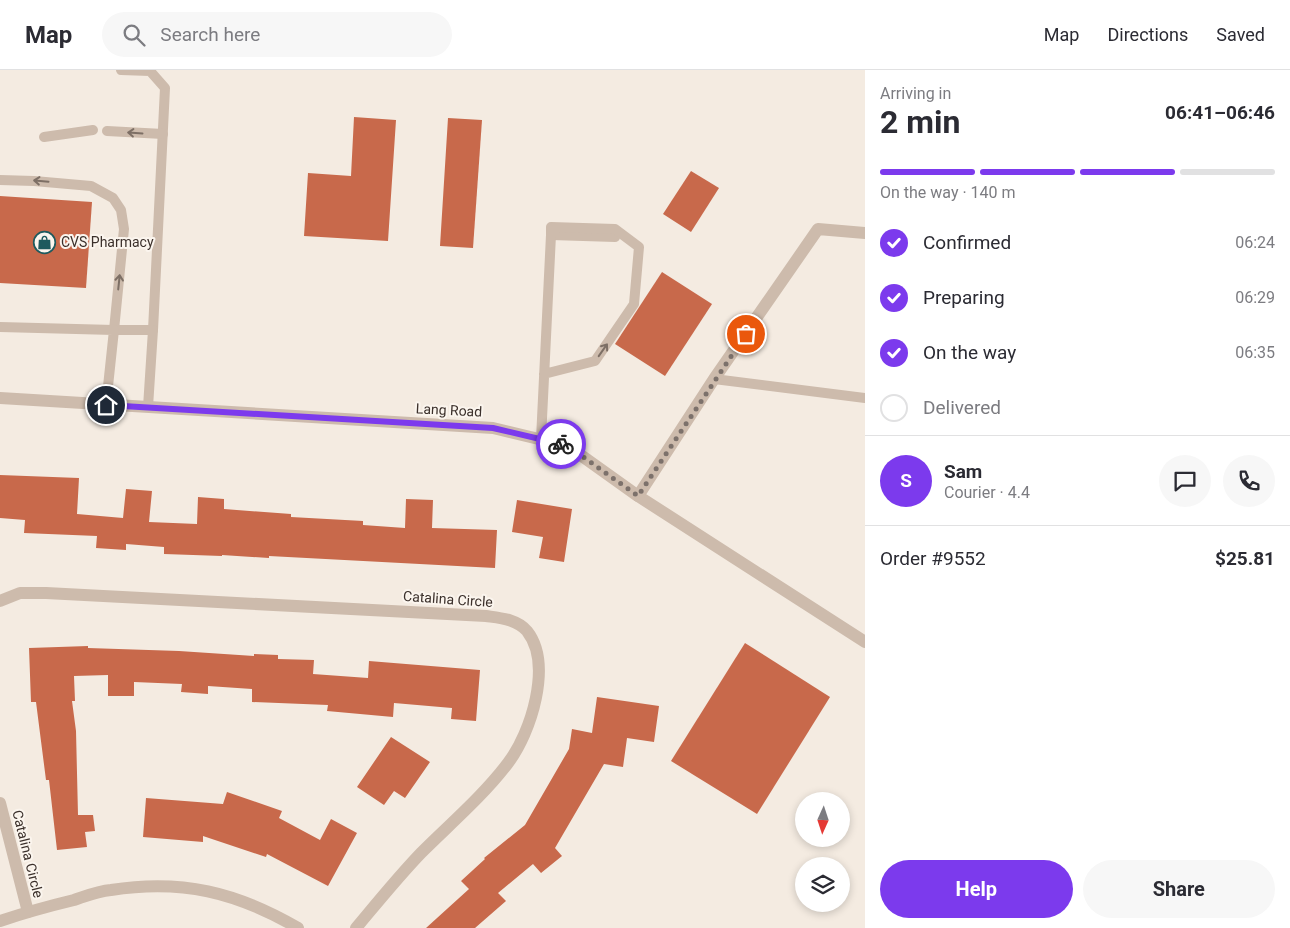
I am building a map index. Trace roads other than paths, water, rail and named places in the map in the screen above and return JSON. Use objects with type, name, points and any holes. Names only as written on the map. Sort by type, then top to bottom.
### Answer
[{"type":"street","points":[[638,496],[714,379],[818,230],[865,233]]},
{"type":"street","name":"Lang Road","points":[[0,398],[493,428],[568,446],[638,496],[865,642]]},
{"type":"street","name":"Catalina Circle","points":[[0,601],[20,593],[46,592],[486,616],[507,619],[527,631],[539,657],[538,680],[528,730],[503,769],[420,855],[356,928]]},
{"type":"street","name":"Catalina Circle","points":[[0,803],[28,912]]},
{"type":"street","points":[[0,921],[109,890],[152,886],[190,887],[222,895],[280,917],[298,928]]},
{"type":"lane","points":[[121,70],[150,71],[165,88],[148,407]]},
{"type":"lane","points":[[44,137],[93,130]]},
{"type":"lane","points":[[107,131],[163,134]]},
{"type":"lane","points":[[0,180],[91,186],[113,198],[122,210],[124,229],[106,405]]},
{"type":"lane","points":[[541,439],[544,374],[551,231],[615,229],[639,247],[634,304],[595,361],[544,374]]},
{"type":"lane","points":[[0,327],[153,330]]},
{"type":"lane","points":[[714,379],[865,398]]},
{"type":"place","name":"CVS Pharmacy","points":[[45,242]]}]
